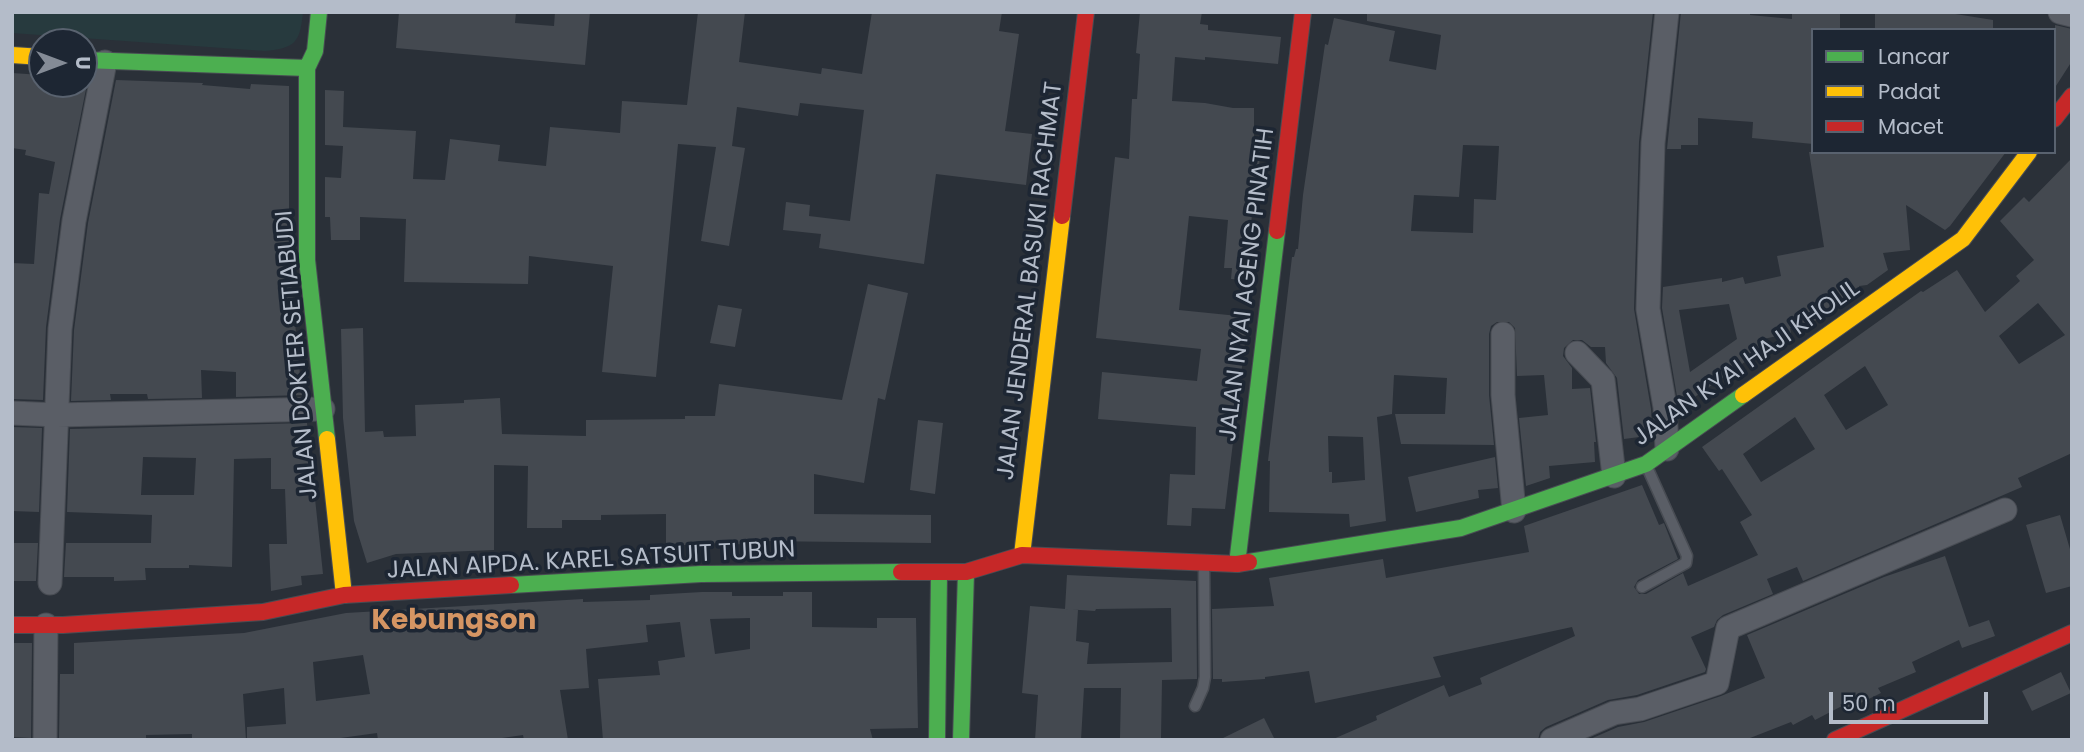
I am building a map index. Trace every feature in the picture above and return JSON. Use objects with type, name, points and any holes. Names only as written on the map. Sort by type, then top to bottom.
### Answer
[{"type":"main road","name":"JALAN DOKTER SETIABUDI","points":[[319,12],[315,51],[307,68],[307,260],[344,595]]},
{"type":"main road","name":"JALAN JENDERAL BASUKI RACHMAT","points":[[1022,555],[1086,12]]},
{"type":"main road","name":"JALAN NYAI AGENG PINATIH","points":[[1237,564],[1303,12]]},
{"type":"main road","points":[[98,61],[307,68]]},
{"type":"main road","points":[[2056,116],[2072,96]]},
{"type":"main road","name":"JALAN KYAI HAJI KHOLIL","points":[[966,572],[1022,555],[1237,564],[1461,528],[1646,464],[1963,239],[2027,154]]},
{"type":"main road","points":[[961,740],[966,572]]},
{"type":"main road","name":"JALAN AIPDA. KAREL SATSUIT TUBUN","points":[[12,625],[263,611],[344,595],[701,574],[966,572]]},
{"type":"main road","points":[[937,740],[939,574]]},
{"type":"main road","points":[[1835,740],[2072,634]]},
{"type":"street","points":[[1667,12],[1653,143],[1648,309],[1665,407],[1667,449]]},
{"type":"street","points":[[2060,12],[2072,15]]},
{"type":"street","points":[[50,583],[60,329],[89,98]]},
{"type":"street","points":[[1503,334],[1503,395],[1514,511]]},
{"type":"street","points":[[1577,353],[1603,380],[1614,476]]},
{"type":"street","points":[[12,413],[57,415],[323,409]]},
{"type":"street","points":[[1552,740],[1614,713],[1640,709],[1717,683],[1728,628],[2006,510]]},
{"type":"street","points":[[46,625],[46,740]]},
{"type":"lane","points":[[1642,587],[1678,569],[1686,563],[1687,556],[1646,464]]},
{"type":"lane","points":[[1195,706],[1205,677],[1204,562]]},
{"type":"green space","points":[[12,12],[303,12],[300,31],[294,42],[283,48],[265,51],[98,39],[98,28],[28,28],[28,34],[12,33]]},
{"type":"building","points":[[399,12],[516,12],[515,23],[554,26],[555,12],[590,12],[585,65],[396,48]]},
{"type":"building","points":[[698,12],[745,12],[739,62],[821,74],[822,68],[862,74],[872,12],[1002,12],[999,31],[1019,34],[1005,131],[1032,134],[1026,185],[936,174],[924,264],[819,248],[821,234],[783,230],[786,202],[810,205],[809,216],[850,221],[864,110],[800,103],[798,116],[737,107],[732,146],[745,148],[729,246],[701,241],[716,147],[678,144],[656,377],[602,372],[613,266],[529,256],[528,284],[404,282],[406,219],[360,217],[360,240],[331,240],[330,217],[325,217],[325,177],[341,178],[343,146],[325,145],[325,90],[344,91],[343,127],[416,131],[413,179],[445,180],[450,139],[500,145],[498,161],[546,166],[550,127],[620,133],[622,101],[687,105]]},
{"type":"building","points":[[1140,12],[1202,12],[1200,24],[1208,25],[1208,30],[1281,37],[1278,64],[1175,57],[1172,101],[1254,108],[1254,140],[1261,140],[1257,197],[1253,196],[1251,228],[1254,228],[1252,255],[1255,255],[1252,281],[1231,279],[1232,268],[1224,268],[1228,220],[1189,216],[1179,310],[1248,317],[1225,509],[1192,508],[1191,526],[1167,525],[1170,474],[1195,475],[1196,427],[1098,419],[1102,372],[1197,381],[1201,349],[1096,338],[1115,157],[1129,159],[1132,99],[1137,99],[1140,54],[1136,53]]},
{"type":"building","points":[[1367,12],[1653,12],[1639,142],[1634,309],[1652,427],[1647,430],[1647,436],[1624,439],[1617,378],[1606,363],[1605,347],[1591,347],[1582,340],[1573,340],[1564,348],[1563,356],[1572,368],[1572,389],[1590,388],[1596,442],[1595,462],[1549,466],[1550,478],[1526,486],[1519,418],[1548,415],[1544,375],[1517,376],[1515,328],[1509,322],[1497,322],[1491,326],[1489,334],[1489,395],[1494,445],[1401,444],[1395,414],[1445,414],[1447,378],[1394,375],[1392,414],[1377,417],[1386,521],[1350,527],[1349,514],[1269,512],[1268,461],[1292,257],[1298,249],[1325,44],[1328,45],[1334,18],[1395,31],[1389,61],[1436,70],[1441,35],[1367,21]],"holes":[[[1463,145],[1499,146],[1496,200],[1474,199],[1473,233],[1411,231],[1414,195],[1459,197]],[[1328,436],[1363,437],[1365,480],[1332,483]]]},
{"type":"building","points":[[1681,12],[1750,12],[1750,15],[1792,19],[1792,12],[1840,12],[1840,28],[1811,28],[1811,144],[1752,138],[1753,122],[1698,118],[1698,145],[1681,145],[1681,149],[1667,149]]},
{"type":"building","points":[[1875,12],[1943,12],[1993,20],[1993,28],[1875,28]]},
{"type":"building","points":[[2055,25],[2072,29],[2072,61],[2056,86],[2056,28]]},
{"type":"building","points":[[12,73],[28,74],[28,98],[84,98],[60,219],[46,327],[43,400],[12,399],[12,263],[34,264],[39,193],[49,194],[55,162],[25,155],[26,150],[12,148]]},
{"type":"building","points":[[116,80],[203,83],[202,85],[250,89],[251,84],[289,86],[289,260],[302,395],[236,397],[236,372],[201,370],[202,398],[148,399],[147,394],[110,394],[111,400],[71,401],[74,330],[88,223]]},
{"type":"building","points":[[1809,152],[2004,154],[1945,230],[1906,205],[1910,250],[1883,253],[1888,270],[1867,285],[1859,286],[1860,290],[1812,323],[1790,328],[1791,333],[1759,340],[1762,350],[1679,408],[1662,308],[1663,287],[1722,278],[1722,282],[1743,277],[1745,284],[1781,276],[1777,256],[1824,247]],"holes":[[[1729,304],[1737,339],[1690,372],[1679,310]]]},
{"type":"building","points":[[2072,158],[2072,453],[2018,478],[2022,487],[1803,581],[1797,567],[1767,579],[1773,594],[1723,615],[1714,627],[1691,637],[1705,672],[1637,695],[1608,700],[1546,727],[1540,732],[1538,740],[1331,740],[1377,720],[1376,716],[1444,685],[1449,697],[1482,684],[1480,678],[1575,636],[1572,627],[1433,657],[1441,677],[1315,703],[1309,671],[1265,679],[1222,682],[1222,679],[1213,679],[1212,609],[1274,606],[1269,578],[1383,559],[1386,578],[1529,552],[1524,526],[1642,485],[1659,525],[1664,523],[1678,559],[1638,580],[1634,587],[1639,594],[1646,594],[1683,573],[1688,586],[1758,555],[1740,522],[1752,515],[1722,469],[1719,471],[1702,447],[1921,291],[1957,270],[1985,312],[2020,281],[2016,276],[2034,260],[2000,221],[2024,197],[2029,202]],"holes":[[[2038,303],[2065,335],[2019,364],[1999,336]],[[1865,366],[1888,405],[1846,430],[1824,395]],[[1795,417],[1815,449],[1761,482],[1743,454]]]},
{"type":"building","points":[[868,284],[908,293],[885,400],[878,398],[864,483],[814,474],[814,514],[931,515],[931,543],[759,541],[758,545],[666,545],[666,514],[601,515],[601,520],[562,520],[562,528],[527,528],[528,466],[494,465],[494,550],[396,554],[367,563],[354,521],[343,418],[341,329],[363,328],[365,432],[383,431],[384,437],[416,436],[415,405],[500,398],[502,434],[586,436],[586,420],[715,416],[719,384],[842,400]]},
{"type":"building","points":[[718,305],[742,309],[735,347],[710,343]]},
{"type":"building","points":[[918,420],[943,423],[935,494],[910,490]]},
{"type":"building","points":[[307,423],[323,574],[301,576],[302,585],[271,591],[269,544],[287,544],[285,489],[271,489],[271,458],[234,459],[232,567],[189,565],[189,568],[145,568],[146,580],[114,581],[114,577],[64,577],[66,543],[151,543],[152,515],[67,512],[70,429]],"holes":[[[143,457],[196,458],[194,495],[141,495]]]},
{"type":"building","points":[[12,427],[42,428],[39,512],[12,511]]},
{"type":"building","points":[[1495,457],[1498,488],[1478,490],[1479,498],[1416,512],[1408,477]]},
{"type":"building","points":[[2060,515],[2072,556],[2072,586],[2046,593],[2026,525]]},
{"type":"building","points":[[12,543],[38,543],[36,581],[12,581]]},
{"type":"building","points":[[1945,556],[1969,627],[1989,620],[1995,636],[1962,648],[1959,640],[1912,662],[1916,672],[1878,688],[1881,693],[1844,711],[1842,706],[1815,720],[1812,715],[1793,725],[1791,722],[1745,740],[1588,740],[1618,727],[1644,722],[1721,696],[1765,678],[1747,635],[1884,577]]},
{"type":"building","points":[[1067,575],[1196,581],[1197,679],[1162,680],[1161,738],[1120,738],[1121,688],[1084,688],[1081,740],[1035,740],[1038,695],[1022,693],[1030,606],[1065,609]],"holes":[[[1171,608],[1172,662],[1087,664],[1089,643],[1076,641],[1078,610],[1070,609],[1095,611]]]},
{"type":"building","points":[[732,592],[732,596],[783,596],[783,592],[812,592],[812,627],[877,628],[877,618],[916,618],[918,728],[870,729],[873,740],[603,740],[598,679],[660,675],[658,661],[685,657],[680,622],[646,625],[648,642],[586,649],[589,688],[560,690],[568,740],[524,740],[523,735],[488,740],[378,740],[377,733],[326,740],[247,740],[247,727],[286,724],[284,688],[243,694],[246,740],[192,740],[192,734],[146,735],[146,740],[59,738],[60,674],[74,674],[74,643],[244,633],[346,613],[583,599],[583,602],[650,600],[650,595]],"holes":[[[750,618],[750,649],[715,654],[710,619]],[[363,655],[370,694],[316,701],[313,662]]]},
{"type":"building","points":[[12,643],[32,643],[31,738],[12,737]]},
{"type":"building","points":[[2061,672],[2071,693],[2032,711],[2022,691]]},
{"type":"building","points":[[1264,718],[1275,740],[1219,740]]},
{"type":"traffic: fast","points":[[98,61],[307,68],[315,51],[319,12]]},
{"type":"traffic: fast","points":[[307,68],[307,260],[327,439]]},
{"type":"traffic: fast","points":[[1237,564],[1277,231]]},
{"type":"traffic: fast","points":[[1249,562],[1461,528],[1646,464],[1743,395]]},
{"type":"traffic: fast","points":[[511,585],[701,574],[901,572]]},
{"type":"traffic: fast","points":[[961,740],[966,572]]},
{"type":"traffic: fast","points":[[937,740],[939,574]]},
{"type":"traffic: slow","points":[[12,55],[28,56]]},
{"type":"traffic: slow","points":[[1743,395],[1963,239],[2027,154]]},
{"type":"traffic: slow","points":[[1022,555],[1062,216]]},
{"type":"traffic: slow","points":[[327,439],[344,595]]},
{"type":"traffic: jam","points":[[1062,216],[1086,12]]},
{"type":"traffic: jam","points":[[1277,231],[1303,12]]},
{"type":"traffic: jam","points":[[2056,116],[2072,96]]},
{"type":"traffic: jam","points":[[901,572],[966,572],[1022,555],[1237,564],[1249,562]]},
{"type":"traffic: jam","points":[[12,625],[63,625],[263,612],[344,595],[511,585]]},
{"type":"traffic: jam","points":[[1835,740],[2072,633]]},
{"type":"district","name":"Kebungson","points":[[454,622]]}]
